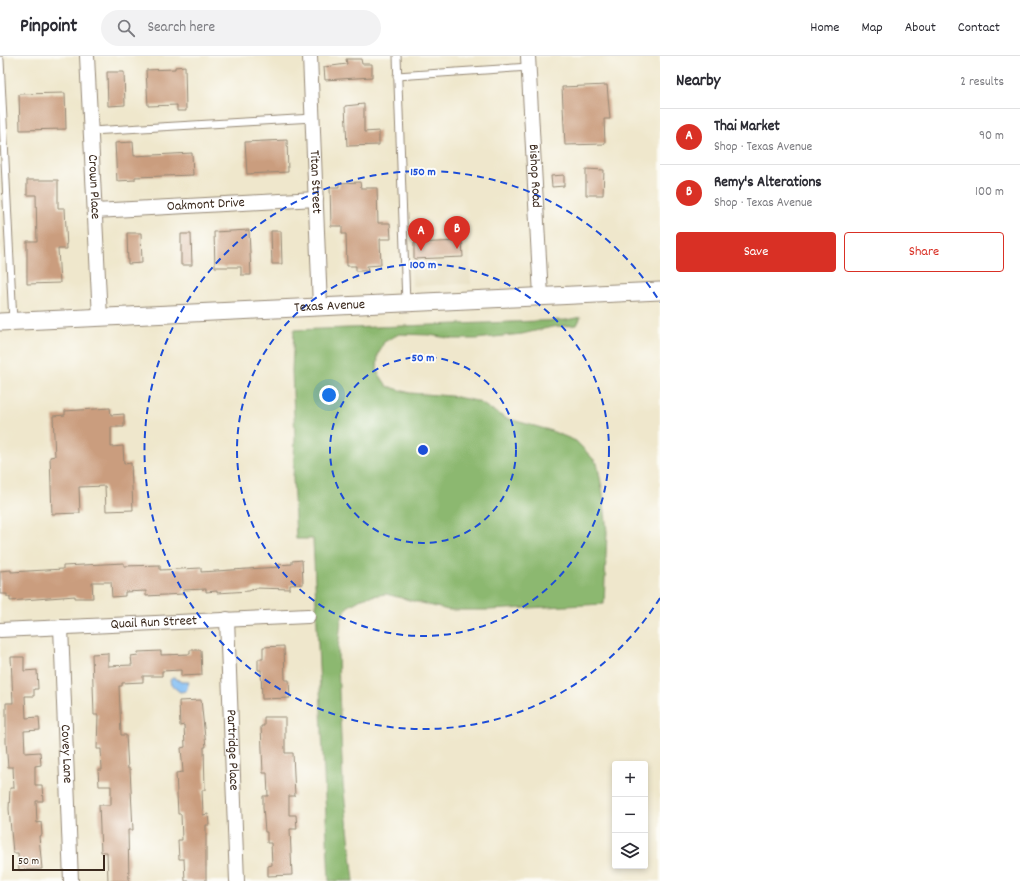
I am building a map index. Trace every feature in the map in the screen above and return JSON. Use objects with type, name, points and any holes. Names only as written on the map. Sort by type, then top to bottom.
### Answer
[{"type":"street","name":"Crown Place","points":[[87,56],[100,318]]},
{"type":"street","name":"Titan Street","points":[[310,56],[320,307]]},
{"type":"street","name":"Bishop Road","points":[[529,61],[541,296]]},
{"type":"street","name":"Oakmont Drive","points":[[95,211],[316,199]]},
{"type":"street","name":"Texas Avenue","points":[[6,322],[660,291]]},
{"type":"street","name":"Quail Run Street","points":[[0,630],[308,616]]},
{"type":"street","name":"Partridge Place","points":[[227,619],[237,881]]},
{"type":"street","name":"Covey Lane","points":[[61,628],[71,881]]},
{"type":"lane","points":[[397,56],[406,303]]},
{"type":"lane","points":[[0,60],[6,322]]},
{"type":"lane","points":[[397,76],[529,61]]},
{"type":"lane","points":[[91,131],[313,118]]},
{"type":"shaded area","points":[[469,237],[471,284],[412,286],[410,239]]},
{"type":"green space","points":[[581,317],[577,325],[552,327],[522,334],[476,339],[454,339],[429,335],[399,334],[384,342],[378,355],[377,371],[387,386],[410,393],[451,396],[477,401],[505,418],[549,430],[576,441],[597,463],[603,493],[607,532],[604,604],[489,610],[448,610],[386,594],[365,597],[347,607],[341,620],[338,650],[339,691],[343,784],[354,881],[329,881],[313,539],[296,539],[293,478],[295,438],[292,371],[294,330],[566,320]]},
{"type":"water","points":[[174,677],[181,682],[189,682],[186,691],[180,692],[171,685],[170,680]]},
{"type":"building","points":[[346,59],[361,59],[362,64],[372,64],[372,77],[325,80],[324,67],[347,64]]},
{"type":"building","points":[[185,66],[186,111],[177,111],[177,105],[148,106],[146,70],[175,69],[175,67]]},
{"type":"building","points":[[107,72],[124,72],[125,105],[108,106]]},
{"type":"building","points":[[607,85],[610,119],[604,119],[605,144],[565,145],[562,87]]},
{"type":"building","points":[[65,93],[66,129],[20,130],[19,94]]},
{"type":"building","points":[[364,104],[364,132],[379,131],[379,145],[347,146],[345,106]]},
{"type":"building","points":[[287,140],[288,172],[247,174],[245,142]]},
{"type":"building","points":[[133,142],[134,156],[192,153],[193,175],[135,177],[135,180],[117,181],[115,143]]},
{"type":"building","points":[[586,169],[604,170],[603,195],[586,195]]},
{"type":"building","points":[[564,175],[564,186],[552,187],[551,176]]},
{"type":"building","points":[[27,180],[58,180],[58,208],[65,208],[67,249],[58,249],[60,283],[27,284],[27,241],[37,241],[36,195],[27,195]]},
{"type":"building","points":[[360,182],[361,188],[377,188],[378,223],[390,223],[391,239],[380,239],[381,265],[367,266],[368,271],[356,271],[356,266],[347,266],[346,234],[342,234],[342,226],[331,226],[330,187],[339,187],[339,183]]},
{"type":"building","points":[[249,230],[251,275],[241,275],[241,267],[215,267],[214,232]]},
{"type":"building","points":[[271,231],[281,231],[282,264],[272,264]]},
{"type":"building","points":[[127,233],[141,233],[142,263],[128,264]]},
{"type":"building","points":[[181,234],[191,234],[192,265],[181,265]]},
{"type":"building","points":[[462,241],[463,257],[414,259],[414,243]]},
{"type":"building","points":[[110,408],[111,415],[124,414],[124,427],[111,427],[111,447],[123,446],[124,464],[131,463],[133,510],[106,511],[105,486],[79,487],[80,513],[52,514],[50,457],[55,456],[53,416],[65,415],[65,411]]},
{"type":"building","points":[[302,560],[303,584],[290,585],[290,589],[256,588],[249,591],[217,593],[217,591],[206,592],[206,589],[183,590],[183,594],[146,596],[146,591],[125,592],[125,596],[112,597],[111,582],[92,582],[93,598],[75,598],[75,596],[10,601],[10,597],[7,597],[7,594],[0,594],[0,571],[11,570],[11,572],[63,569],[63,566],[124,563],[124,566],[160,565],[160,570],[201,568],[201,572],[279,567],[278,565],[292,564],[292,561]]},
{"type":"building","points":[[284,646],[285,680],[289,680],[290,698],[262,699],[261,670],[258,670],[258,659],[263,659],[263,647]]},
{"type":"building","points":[[190,650],[201,650],[202,675],[181,676],[181,670],[162,671],[162,676],[143,676],[143,682],[122,683],[122,686],[119,686],[121,735],[126,735],[128,769],[130,769],[133,830],[128,830],[129,881],[108,881],[107,852],[101,852],[99,805],[111,805],[111,786],[99,786],[98,770],[102,770],[101,749],[97,749],[98,715],[94,715],[92,654],[108,653],[108,666],[132,665],[131,656],[138,655],[138,652],[161,651],[161,655],[190,654]]},
{"type":"building","points":[[11,657],[24,657],[24,671],[37,670],[38,689],[34,689],[34,696],[25,696],[26,718],[39,717],[40,730],[24,731],[25,753],[40,752],[41,765],[35,766],[35,785],[42,785],[43,801],[36,801],[37,823],[41,822],[42,835],[39,836],[42,869],[19,870],[18,853],[13,853],[9,809],[10,788],[14,788],[13,767],[8,767],[6,742],[6,703],[13,703]]},
{"type":"building","points":[[201,700],[206,747],[204,747],[205,790],[202,790],[203,815],[208,814],[209,825],[206,825],[206,881],[185,881],[184,859],[179,859],[178,840],[182,840],[181,814],[178,814],[176,773],[183,772],[181,748],[185,747],[184,725],[180,726],[179,701]]},
{"type":"building","points":[[264,717],[285,717],[285,753],[293,753],[295,796],[289,796],[289,815],[296,815],[297,829],[290,829],[292,875],[268,876],[268,866],[272,865],[271,843],[267,843],[267,832],[265,832],[263,807],[263,796],[268,796],[267,773],[263,773],[261,726],[264,726]]},
{"type":"place","name":"Remy's Alterations","points":[[457,249]]},
{"type":"place","name":"Thai Market","points":[[421,251]]}]
